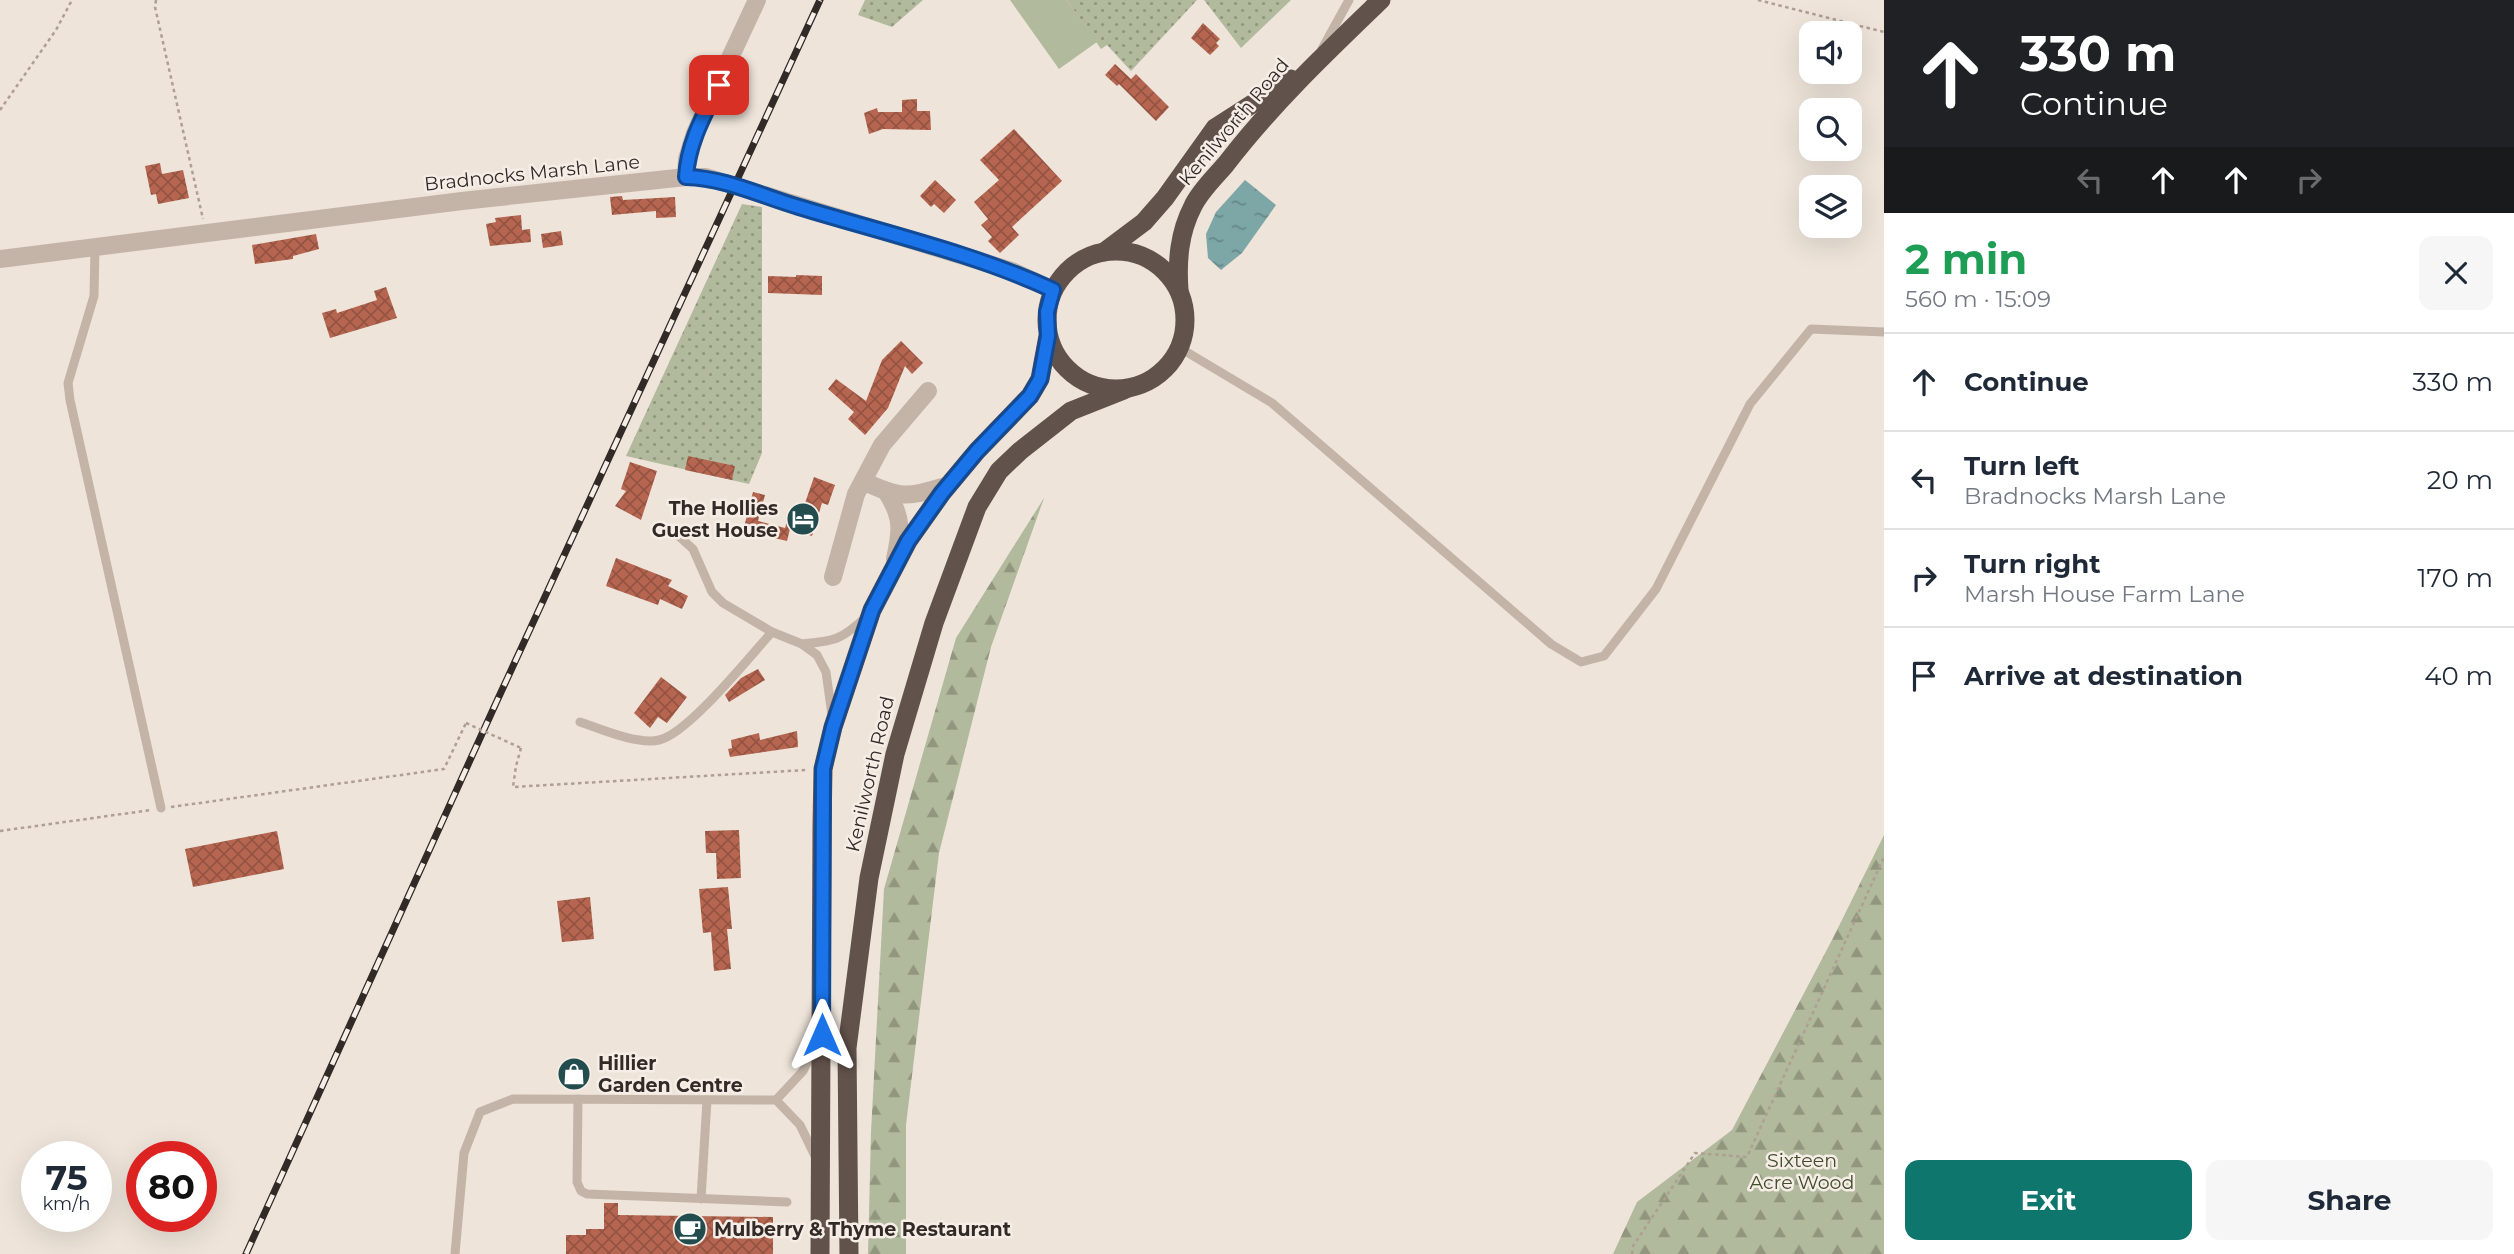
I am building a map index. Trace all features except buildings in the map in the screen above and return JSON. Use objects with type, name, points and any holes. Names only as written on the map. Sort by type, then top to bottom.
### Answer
[{"type":"highway","name":"Kenilworth Road","points":[[1180,291],[1177,265],[1181,240],[1193,205],[1238,148],[1312,65],[1381,0]]},
{"type":"highway","name":"Kenilworth Road","points":[[1104,252],[1144,222],[1165,198],[1215,128],[1312,65]]},
{"type":"highway","points":[[1127,251],[1149,258],[1167,272],[1180,291],[1185,310],[1181,348],[1167,369],[1148,383],[1124,390],[1099,388],[1076,378],[1058,359],[1048,336],[1047,312],[1053,290],[1066,272],[1083,259],[1104,252],[1127,251]]},
{"type":"highway","name":"Kenilworth Road","points":[[820,1254],[823,769],[833,727],[872,610],[908,541],[977,451],[1030,396],[1040,379],[1048,336]]},
{"type":"highway","name":"Kenilworth Road","points":[[849,1254],[847,1048],[869,878],[895,754],[934,623],[977,507],[999,471],[1071,411],[1124,390]]},
{"type":"street","points":[[686,177],[687,159],[695,133],[757,0]]},
{"type":"street","name":"Bradnocks Marsh Lane","points":[[0,259],[206,232],[686,177],[719,180],[775,200],[1012,271],[1053,290]]},
{"type":"street","points":[[833,577],[856,494],[882,445],[928,391]]},
{"type":"street","points":[[863,481],[887,493],[911,496],[949,485]]},
{"type":"street","name":"Kenilworth Road","points":[[887,493],[895,505],[902,528],[893,570]]},
{"type":"lane","name":"Kenilworth Road","points":[[1312,65],[1349,0]]},
{"type":"lane","points":[[95,246],[94,296],[68,383],[161,808]]},
{"type":"lane","points":[[1181,348],[1272,403],[1551,644],[1581,662],[1604,656],[1656,589],[1750,404],[1811,329],[1884,332]]},
{"type":"lane","points":[[674,531],[693,548],[712,592],[723,603],[772,632],[802,644],[817,655],[826,672],[833,727]]},
{"type":"lane","points":[[802,644],[830,641],[846,635],[872,610]]},
{"type":"lane","points":[[580,722],[624,737],[659,740],[682,727],[772,632]]},
{"type":"lane","points":[[776,1100],[803,1071],[822,1035]]},
{"type":"lane","points":[[455,1254],[464,1153],[480,1112],[513,1099],[776,1100],[800,1125],[822,1169]]},
{"type":"lane","points":[[578,1099],[577,1182],[581,1191],[587,1194],[787,1202]]},
{"type":"lane","points":[[701,1199],[707,1100]]},
{"type":"path","points":[[0,110],[56,30],[72,0]]},
{"type":"path","points":[[156,0],[155,7],[206,232]]},
{"type":"path","points":[[1759,0],[1884,32]]},
{"type":"path","points":[[0,831],[444,769],[466,723],[522,748],[513,787],[823,769]]},
{"type":"path","points":[[1632,1254],[1633,1246],[1695,1153],[1747,1157],[1884,857]]},
{"type":"green space","points":[[865,0],[923,0],[892,27],[858,15]]},
{"type":"green space","points":[[1010,0],[1067,0],[1097,42],[1059,69]]},
{"type":"green space","points":[[1067,0],[1197,0],[1131,71],[1107,45],[1101,49]]},
{"type":"green space","points":[[1204,0],[1291,0],[1241,48]]},
{"type":"green space","points":[[742,204],[762,207],[762,453],[749,484],[626,456]]},
{"type":"green space","points":[[1044,498],[991,647],[939,853],[906,1125],[906,1254],[868,1254],[871,1132],[884,889],[956,638]]},
{"type":"green space","name":"Sixteen Acre Wood","points":[[1884,835],[1884,1254],[1613,1254],[1637,1202],[1732,1130]]},
{"type":"water","points":[[1245,180],[1276,205],[1242,253],[1221,270],[1208,258],[1206,234],[1216,212]]},
{"type":"railway","points":[[246,1254],[820,0]]},
{"type":"place","name":"The Hollies Guest House","points":[[803,519]]},
{"type":"place","name":"Hillier Garden Centre","points":[[574,1074]]},
{"type":"place","name":"Mulberry & Thyme Restaurant","points":[[690,1229]]},
{"type":"route","points":[[719,85],[695,133],[687,159],[686,177],[719,180],[775,200],[1012,271],[1053,290],[1047,312],[1048,336],[1040,379],[1016,413],[977,451],[942,493],[908,541],[872,610],[833,727],[823,769],[822,1035]]}]
